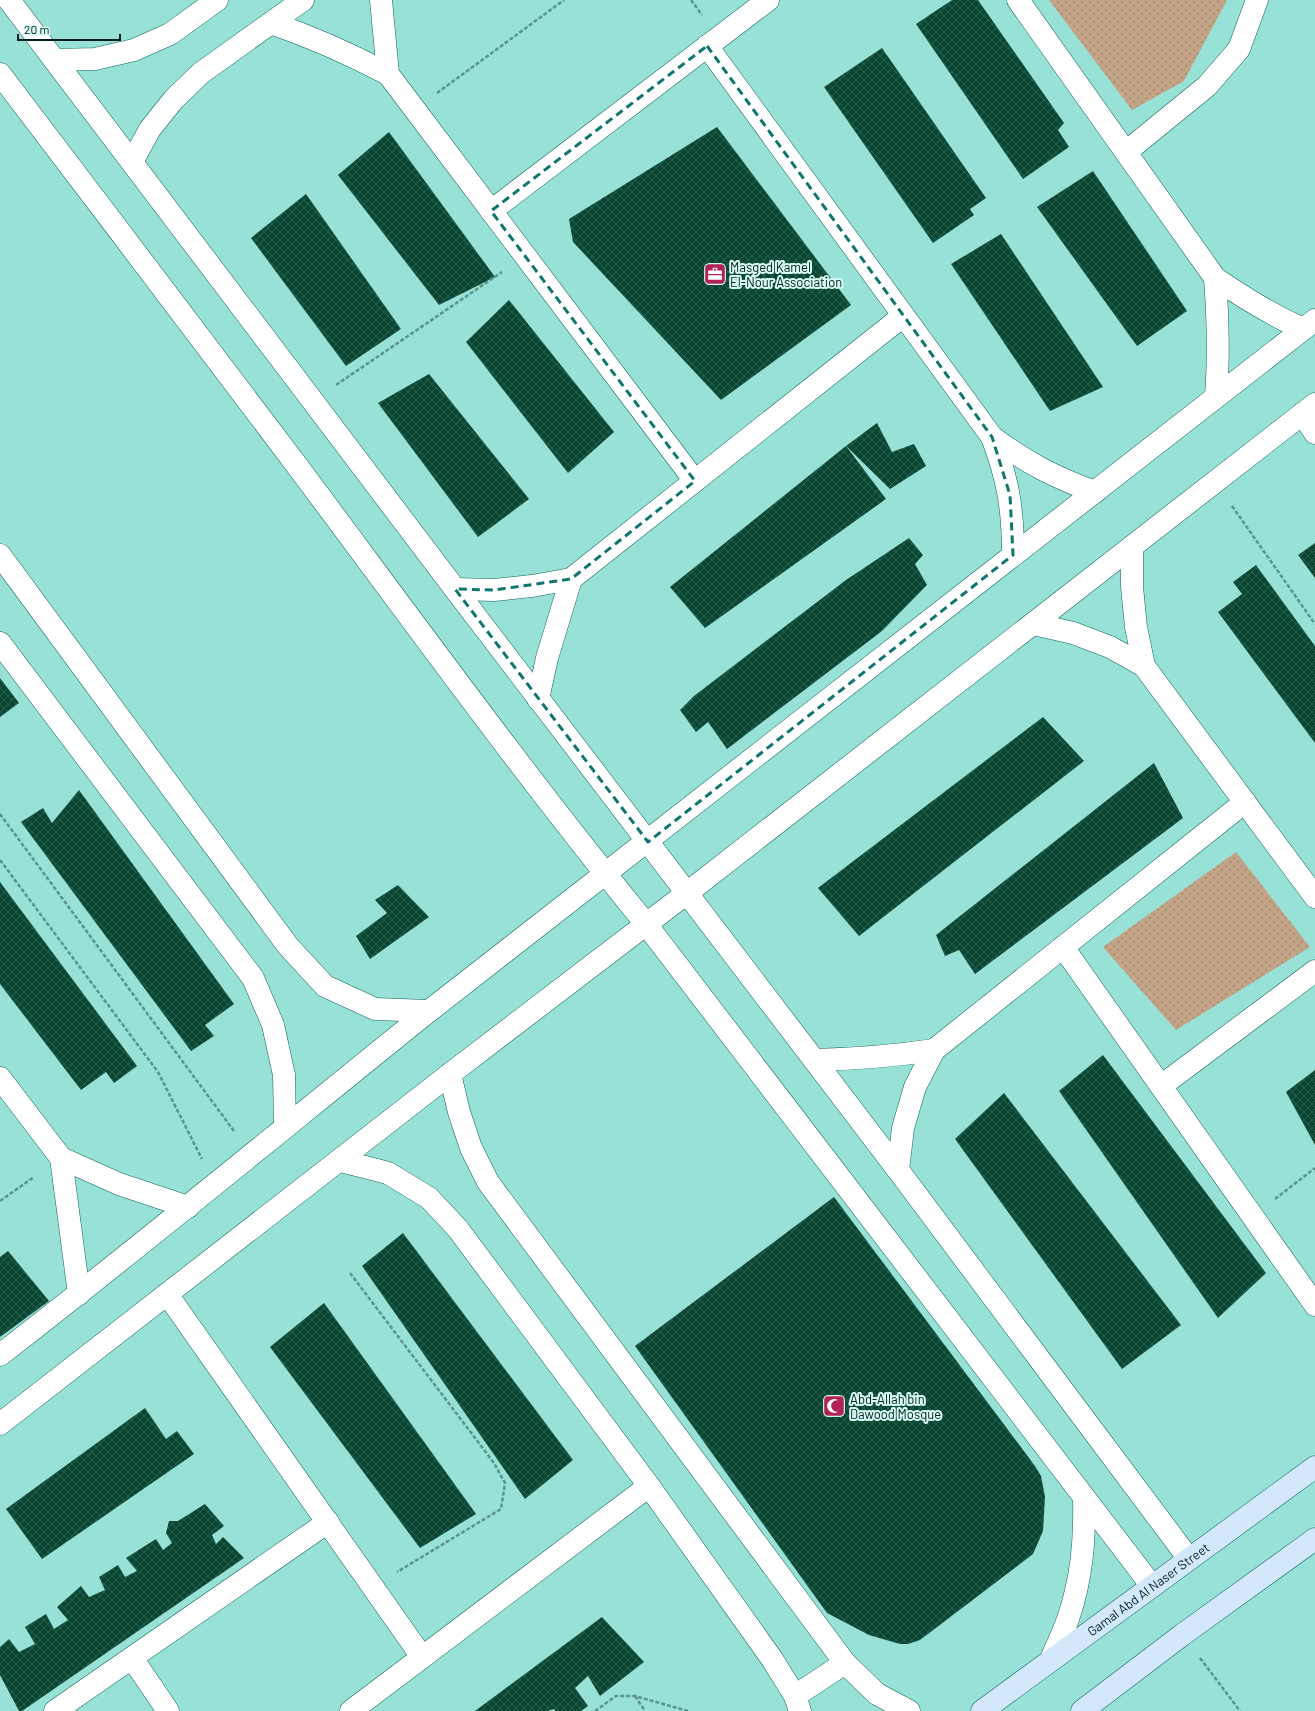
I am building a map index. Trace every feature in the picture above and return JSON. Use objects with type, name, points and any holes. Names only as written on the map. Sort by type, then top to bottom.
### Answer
[{"type":"main road","name":"Gamal Abd Al Naser Street","points":[[982,1711],[1315,1467]]},
{"type":"main road","points":[[1082,1711],[1182,1635],[1315,1539]]},
{"type":"street","points":[[9,0],[312,402],[898,1170],[1188,1560]]},
{"type":"street","points":[[55,60],[94,59],[134,50],[170,34],[217,0]]},
{"type":"street","points":[[132,162],[150,129],[174,99],[201,73],[303,0]]},
{"type":"street","points":[[381,0],[388,74]]},
{"type":"street","points":[[491,211],[768,0]]},
{"type":"street","points":[[1018,0],[1216,278],[1266,311],[1309,325]]},
{"type":"street","points":[[1126,152],[1207,86],[1239,49],[1257,0]]},
{"type":"street","points":[[271,23],[312,37],[350,54],[388,74],[695,481]]},
{"type":"street","points":[[707,46],[992,437],[1010,495],[1013,525],[1013,554]]},
{"type":"street","points":[[0,74],[292,459],[492,730],[646,924],[1152,1586]]},
{"type":"street","points":[[1216,278],[1219,357],[1216,397]]},
{"type":"street","points":[[455,589],[494,590],[532,586],[571,579],[903,316]]},
{"type":"street","points":[[0,1355],[188,1207],[285,1126],[429,1011],[606,875],[1013,554],[1309,325]]},
{"type":"street","points":[[0,1424],[450,1074],[687,893],[1034,624],[1308,409],[1315,433]]},
{"type":"street","points":[[992,437],[1040,470],[1095,492]]},
{"type":"street","points":[[1132,547],[1132,587],[1136,627],[1144,666]]},
{"type":"street","points":[[0,555],[288,946],[325,986],[375,1009],[429,1011]]},
{"type":"street","points":[[538,699],[547,658],[571,579]]},
{"type":"street","points":[[1034,624],[1073,633],[1110,647],[1144,666],[1315,897]]},
{"type":"street","points":[[0,643],[253,978],[273,1025],[284,1075],[285,1126]]},
{"type":"street","points":[[898,1170],[903,1128],[915,1087],[934,1050],[1245,802]]},
{"type":"street","points":[[1063,947],[1315,1305]]},
{"type":"street","points":[[1161,1086],[1315,971]]},
{"type":"street","points":[[814,1060],[895,1056],[934,1050]]},
{"type":"street","points":[[450,1074],[459,1112],[471,1148],[488,1182],[845,1663],[877,1694],[909,1711]]},
{"type":"street","points":[[0,1078],[61,1158],[119,1184],[188,1207]]},
{"type":"street","points":[[61,1158],[79,1294]]},
{"type":"street","points":[[341,1160],[388,1173],[429,1198],[458,1229],[649,1486],[772,1658],[798,1704],[845,1663]]},
{"type":"street","points":[[167,1294],[422,1657]]},
{"type":"street","points":[[351,1711],[649,1486]]},
{"type":"street","points":[[1051,1659],[1068,1620],[1079,1579],[1085,1537],[1084,1497]]},
{"type":"street","points":[[56,1711],[328,1522]]},
{"type":"street","points":[[132,1658],[168,1711]]},
{"type":"path","points":[[414,110],[564,0]]},
{"type":"path","points":[[312,402],[525,256]]},
{"type":"path","points":[[1215,481],[1315,624]]},
{"type":"path","points":[[0,814],[251,1154]]},
{"type":"path","points":[[0,860],[158,1072],[214,1184]]},
{"type":"path","points":[[0,1201],[61,1158]]},
{"type":"path","points":[[1252,1216],[1315,1168]]},
{"type":"path","points":[[350,1272],[494,1463],[505,1483],[501,1509],[373,1587]]},
{"type":"path","points":[[1182,1635],[1240,1711]]},
{"type":"path","points":[[595,1711],[616,1696],[635,1696],[688,1711]]},
{"type":"path","points":[[635,1696],[645,1711]]},
{"type":"highlighted area","points":[[707,46],[992,437],[1010,495],[1013,555],[648,842],[455,589],[494,590],[571,579],[695,481],[491,211]]},
{"type":"shaded area","points":[[1049,0],[1227,0],[1184,81],[1132,110]]},
{"type":"shaded area","points":[[1236,852],[1310,947],[1176,1030],[1103,947]]},
{"type":"building","points":[[952,0],[978,0],[1064,123],[1058,130],[1069,147],[1023,179],[916,24]]},
{"type":"building","points":[[882,48],[986,198],[970,209],[974,215],[933,243],[824,87]]},
{"type":"building","name":"Masged Kamel El-Nour Association","points":[[717,127],[851,305],[721,400],[573,242],[569,219]]},
{"type":"building","points":[[389,132],[495,277],[439,305],[338,175]]},
{"type":"building","points":[[1093,171],[1187,311],[1137,346],[1037,207]]},
{"type":"building","points":[[306,194],[401,329],[346,366],[251,238]]},
{"type":"building","points":[[1001,234],[1103,387],[1050,411],[951,264]]},
{"type":"building","points":[[509,300],[614,432],[568,473],[466,342]]},
{"type":"building","points":[[429,374],[529,499],[478,537],[378,403]]},
{"type":"building","points":[[877,423],[892,452],[914,444],[926,466],[890,489],[846,446]]},
{"type":"building","points":[[846,446],[886,499],[705,628],[670,587]]},
{"type":"building","points":[[909,538],[923,555],[915,564],[927,585],[882,631],[727,749],[708,722],[696,732],[680,710],[694,696],[846,580]]},
{"type":"building","points":[[1315,543],[1315,578],[1298,555]]},
{"type":"building","points":[[1256,565],[1315,646],[1315,743],[1218,612],[1242,594],[1233,582]]},
{"type":"building","points":[[0,678],[19,703],[0,717]]},
{"type":"building","points":[[1043,717],[1084,761],[859,936],[818,888]]},
{"type":"building","points":[[1154,763],[1183,818],[975,974],[959,950],[945,956],[936,935]]},
{"type":"building","points":[[79,790],[234,1004],[205,1025],[214,1036],[191,1051],[21,822],[43,808],[52,823]]},
{"type":"building","points":[[0,882],[137,1066],[114,1083],[106,1072],[81,1090],[0,984]]},
{"type":"building","points":[[398,885],[429,917],[370,959],[356,936],[387,913],[375,900]]},
{"type":"building","points":[[1103,1055],[1266,1273],[1218,1318],[1059,1091]]},
{"type":"building","points":[[1315,1070],[1315,1145],[1286,1092]]},
{"type":"building","points":[[1004,1093],[1181,1325],[1122,1369],[955,1139]]},
{"type":"building","name":"Abd-Allah bin Dawood Mosque","points":[[834,1197],[1035,1466],[1041,1476],[1045,1497],[1043,1531],[1033,1554],[920,1640],[908,1644],[900,1644],[869,1635],[827,1613],[635,1346]]},
{"type":"building","points":[[403,1233],[573,1460],[525,1499],[362,1266]]},
{"type":"building","points":[[8,1251],[49,1301],[0,1337],[0,1257]]},
{"type":"building","points":[[324,1303],[476,1514],[420,1548],[270,1347]]},
{"type":"building","points":[[145,1408],[166,1439],[177,1431],[194,1454],[42,1559],[6,1509]]},
{"type":"building","points":[[205,1504],[224,1526],[212,1535],[216,1544],[223,1537],[244,1558],[22,1711],[19,1711],[0,1675],[0,1647],[9,1639],[19,1652],[35,1644],[25,1627],[46,1614],[54,1629],[68,1620],[57,1607],[81,1586],[89,1597],[105,1590],[99,1577],[118,1565],[125,1577],[137,1571],[126,1558],[156,1539],[163,1550],[172,1543],[166,1533],[169,1521],[178,1521]]},
{"type":"building","points":[[602,1617],[644,1662],[600,1696],[588,1676],[575,1688],[588,1706],[581,1711],[555,1711],[554,1709],[548,1711],[475,1711]]},
{"type":"place","name":"Masged Kamel El-Nour Association","points":[[715,274]]},
{"type":"place","name":"Abd-Allah bin Dawood Mosque","points":[[834,1406]]}]
